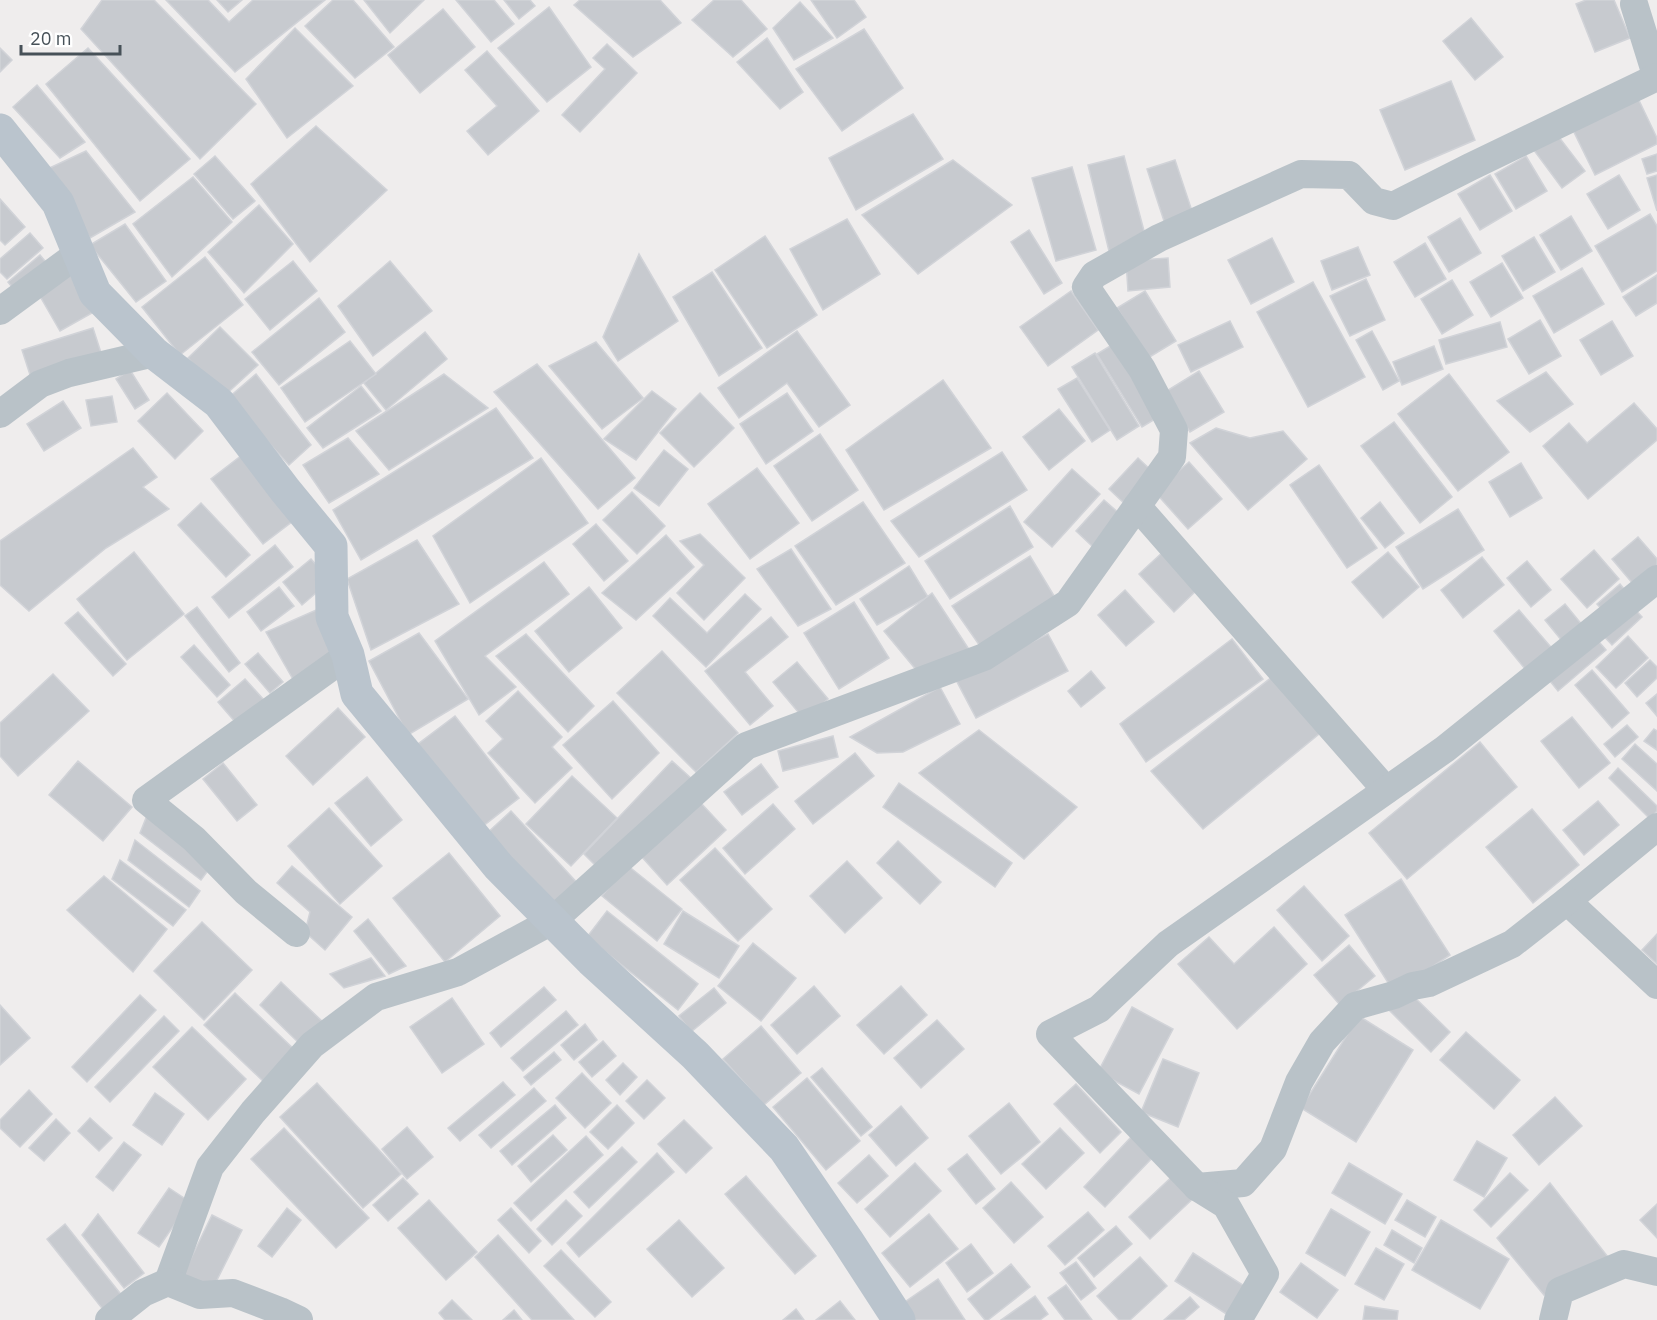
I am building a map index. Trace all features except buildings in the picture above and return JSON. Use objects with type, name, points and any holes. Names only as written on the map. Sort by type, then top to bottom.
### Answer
[{"type":"street","points":[[168,1282],[210,1167],[253,1112],[312,1045],[376,997],[458,972],[552,921],[746,746],[984,657],[1068,603],[1172,457],[1174,430],[1142,369],[1086,287],[1094,275],[1159,238],[1301,174],[1349,175],[1374,201],[1393,206],[1657,77],[1638,1]]},
{"type":"street","points":[[0,130],[58,203],[95,293],[154,352],[219,404],[285,490],[332,546],[332,617],[348,655],[357,694],[499,867],[591,960],[695,1055],[784,1148],[899,1320]]},
{"type":"street","points":[[0,311],[79,253]]},
{"type":"street","points":[[0,414],[40,384],[79,371],[154,352]]},
{"type":"street","points":[[1137,506],[1386,790]]},
{"type":"street","points":[[1238,1320],[1265,1274],[1226,1205],[1197,1187],[1050,1034],[1099,1009],[1168,944],[1445,749],[1657,579]]},
{"type":"street","points":[[296,933],[246,892],[194,839],[146,800],[348,655]]},
{"type":"street","points":[[1197,1187],[1243,1183],[1273,1149],[1299,1082],[1322,1042],[1354,1006],[1394,995],[1413,986],[1429,983],[1512,944],[1657,827]]},
{"type":"street","points":[[1567,901],[1657,985]]},
{"type":"street","points":[[1553,1320],[1560,1291],[1624,1264],[1657,1272]]},
{"type":"street","points":[[108,1320],[143,1293],[168,1282],[200,1295],[233,1293],[299,1320]]}]
